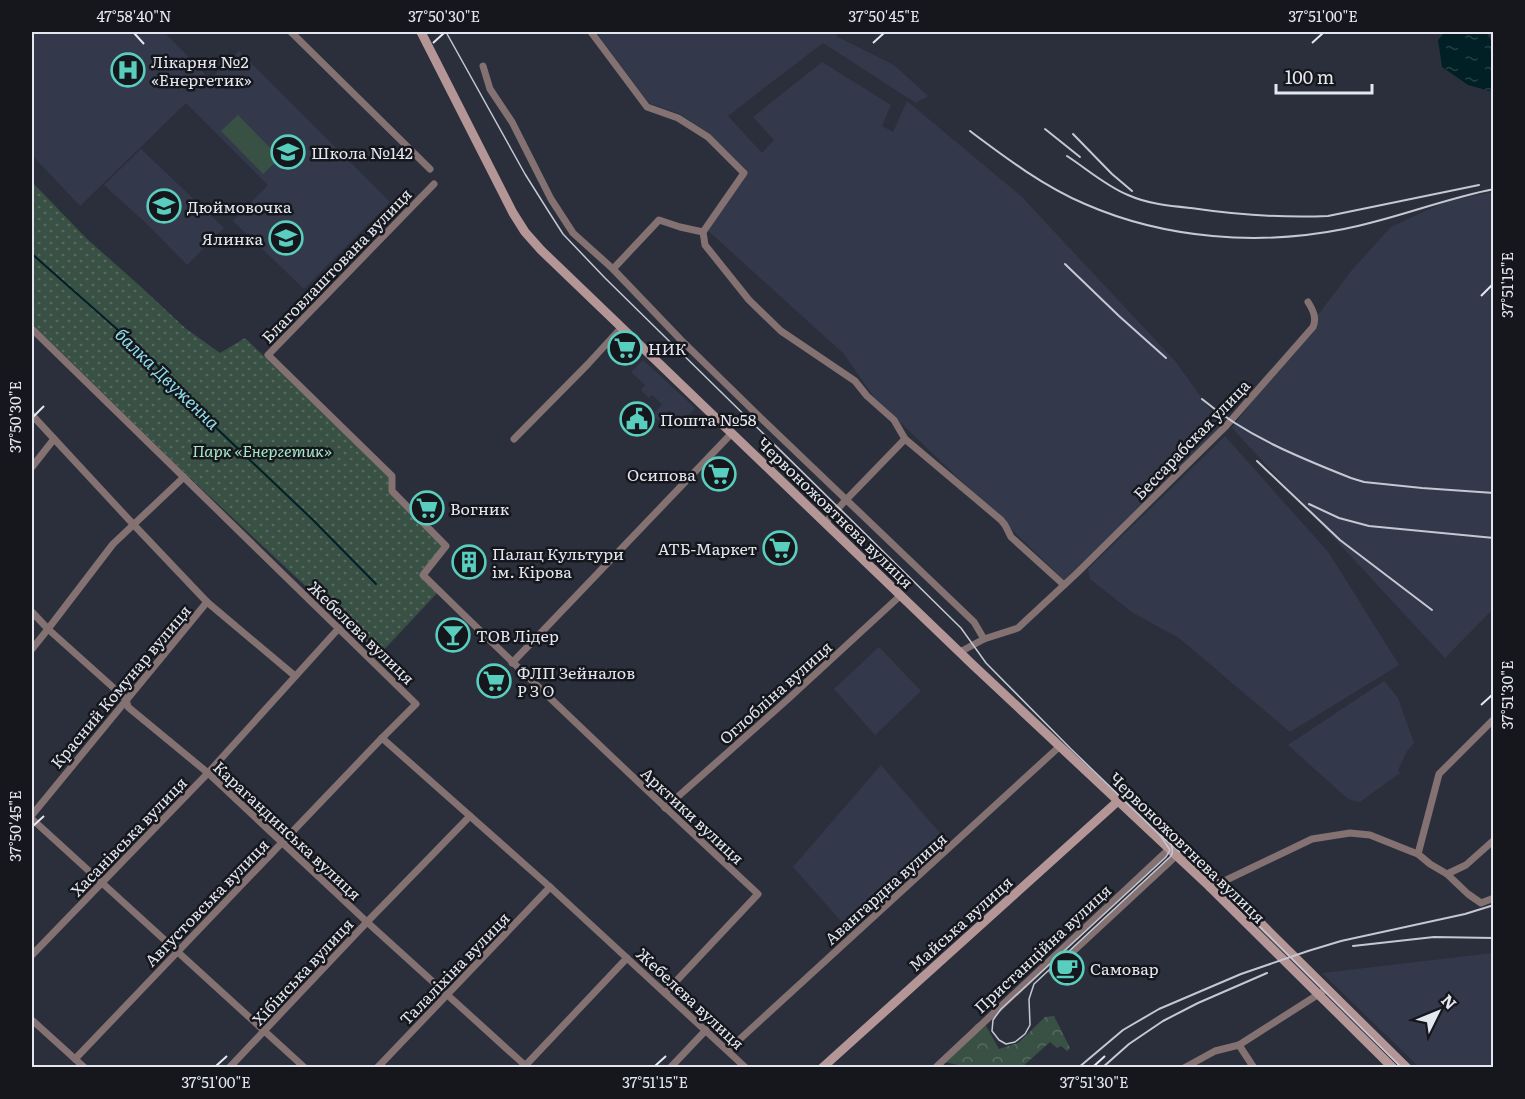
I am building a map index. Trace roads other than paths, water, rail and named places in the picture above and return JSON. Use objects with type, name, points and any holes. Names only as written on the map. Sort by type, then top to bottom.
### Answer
[{"type":"main road","name":"Червоножовтнева вулиця","points":[[421,32],[513,213],[541,250],[1168,849],[1270,939]]},
{"type":"main road","name":"Майська вулиця","points":[[822,1068],[1118,801]]},
{"type":"main road","name":"Червоножовтнева вулиця","points":[[1220,883],[1270,939]]},
{"type":"main road","points":[[1210,887],[1220,883]]},
{"type":"main road","points":[[1270,939],[1393,1068]]},
{"type":"main road","points":[[1323,992],[1407,1068]]},
{"type":"street","points":[[291,32],[430,169]]},
{"type":"street","points":[[591,32],[647,107],[678,118],[708,137],[744,173],[703,232],[705,245],[749,300],[781,331],[855,381],[867,396],[894,420],[905,439],[1001,520],[1011,537],[1064,585]]},
{"type":"street","points":[[483,66],[490,90],[512,122],[550,199],[573,233],[613,269],[690,348],[974,622],[984,639]]},
{"type":"street","name":"Благовлаштована вулиця","points":[[423,575],[446,546],[392,491],[392,476],[268,355],[434,184]]},
{"type":"street","points":[[613,269],[659,220],[680,228],[703,232]]},
{"type":"street","name":"Бессарабская улица","points":[[960,652],[984,639],[1018,628],[1226,426],[1313,327],[1314,315],[1308,302]]},
{"type":"street","points":[[514,439],[621,328]]},
{"type":"street","name":"Жебелєва вулиця","points":[[32,329],[416,704],[382,738],[550,887],[746,1068]]},
{"type":"street","points":[[32,415],[207,602],[296,675]]},
{"type":"street","points":[[512,663],[731,434]]},
{"type":"street","points":[[32,467],[54,439]]},
{"type":"street","points":[[825,523],[905,439]]},
{"type":"street","points":[[32,649],[113,544],[184,477]]},
{"type":"street","name":"Арктики вулиця","points":[[423,575],[512,663],[552,698],[665,808],[758,894],[665,993]]},
{"type":"street","name":"Оглобліна вулиця","points":[[665,808],[901,595]]},
{"type":"street","name":"Красний Комунар вулиця","points":[[32,817],[207,602]]},
{"type":"street","name":"Карагандинська вулиця","points":[[32,612],[126,699],[128,707],[207,773],[526,1067]]},
{"type":"street","name":"Хасанівська вулиця","points":[[32,955],[207,773],[339,628]]},
{"type":"street","points":[[1418,854],[1439,774],[1494,719]]},
{"type":"street","name":"Августовська вулиця","points":[[75,1059],[382,738]]},
{"type":"street","name":"Авангардна вулиця","points":[[728,1050],[1060,746]]},
{"type":"street","name":"Хібінська вулиця","points":[[229,1068],[470,816]]},
{"type":"street","points":[[32,817],[305,1068]]},
{"type":"street","points":[[1220,883],[1312,839],[1350,833],[1370,835],[1418,854],[1447,874],[1481,903],[1494,898]]},
{"type":"street","points":[[1447,874],[1466,865],[1494,840]]},
{"type":"street","name":"Пристанційна вулиця","points":[[935,1068],[1168,849]]},
{"type":"street","name":"Пристанційна вулиця","points":[[1052,971],[1176,856]]},
{"type":"street","name":"Талаліхіна вулиця","points":[[377,1068],[550,887]]},
{"type":"street","points":[[526,1067],[627,958]]},
{"type":"street","points":[[1184,1068],[1215,1052],[1239,1045],[1323,992]]},
{"type":"street","points":[[32,1020],[85,1068]]},
{"type":"street","points":[[670,1068],[706,1030]]},
{"type":"street","points":[[1239,1045],[1254,1068]]},
{"type":"water","points":[[1445,32],[1486,32],[1493,44],[1493,92],[1468,85],[1442,67],[1438,40]]},
{"type":"waterway","name":"балка Двуженна","points":[[32,254],[152,360],[210,422],[313,520],[376,584]]},
{"type":"tram line","points":[[446,32],[525,174],[563,234],[961,628],[986,663],[1071,749],[1160,835],[1217,884],[1402,1068]]},
{"type":"tram line","points":[[1160,835],[1167,837],[1172,849],[1171,856],[1034,984],[1029,999],[1030,1025],[1025,1034],[1015,1042],[1006,1044],[999,1040],[992,1031],[993,1020],[1001,1009],[1166,857],[1170,850],[1160,835]]},
{"type":"railway","points":[[1045,129],[1080,157]]},
{"type":"railway","points":[[970,131],[1040,180],[1085,204],[1147,225],[1213,236],[1279,237],[1344,229],[1494,189]]},
{"type":"railway","points":[[1073,134],[1132,191]]},
{"type":"railway","points":[[1067,156],[1112,187],[1143,201],[1259,215],[1328,216],[1479,185]]},
{"type":"railway","points":[[1065,264],[1166,358]]},
{"type":"railway","points":[[1202,399],[1255,435],[1292,454],[1351,478],[1364,482],[1494,493]]},
{"type":"railway","points":[[1257,461],[1340,540],[1432,610]]},
{"type":"railway","points":[[1309,504],[1339,518],[1369,526],[1494,538]]},
{"type":"railway","points":[[1078,1068],[1123,1030],[1159,1009],[1241,974],[1341,941],[1465,914],[1494,905]]},
{"type":"railway","points":[[1353,946],[1434,937],[1494,938]]},
{"type":"railway","points":[[1102,1068],[1129,1044],[1163,1021],[1267,973]]},
{"type":"place","name":"Лікарня №2 «Енергетик»","points":[[128,70]]},
{"type":"place","name":"Школа №142","points":[[288,152]]},
{"type":"place","name":"Дюймовочка","points":[[164,206]]},
{"type":"place","name":"Ялинка","points":[[286,238]]},
{"type":"place","name":"НИК","points":[[625,348]]},
{"type":"place","name":"Пошта №58","points":[[637,419]]},
{"type":"place","name":"Осипова","points":[[719,474]]},
{"type":"place","name":"Вогник","points":[[427,508]]},
{"type":"place","name":"АТБ-Маркет","points":[[780,548]]},
{"type":"place","name":"Палац Культури ім. Кірова","points":[[469,562]]},
{"type":"place","name":"ТОВ Лідер","points":[[453,635]]},
{"type":"place","name":"ФЛП Зейналов Р З О","points":[[494,681]]},
{"type":"place","name":"Самовар","points":[[1067,968]]},
{"type":"park label","name":"Парк «Енергетик»","points":[[262,450]]}]
